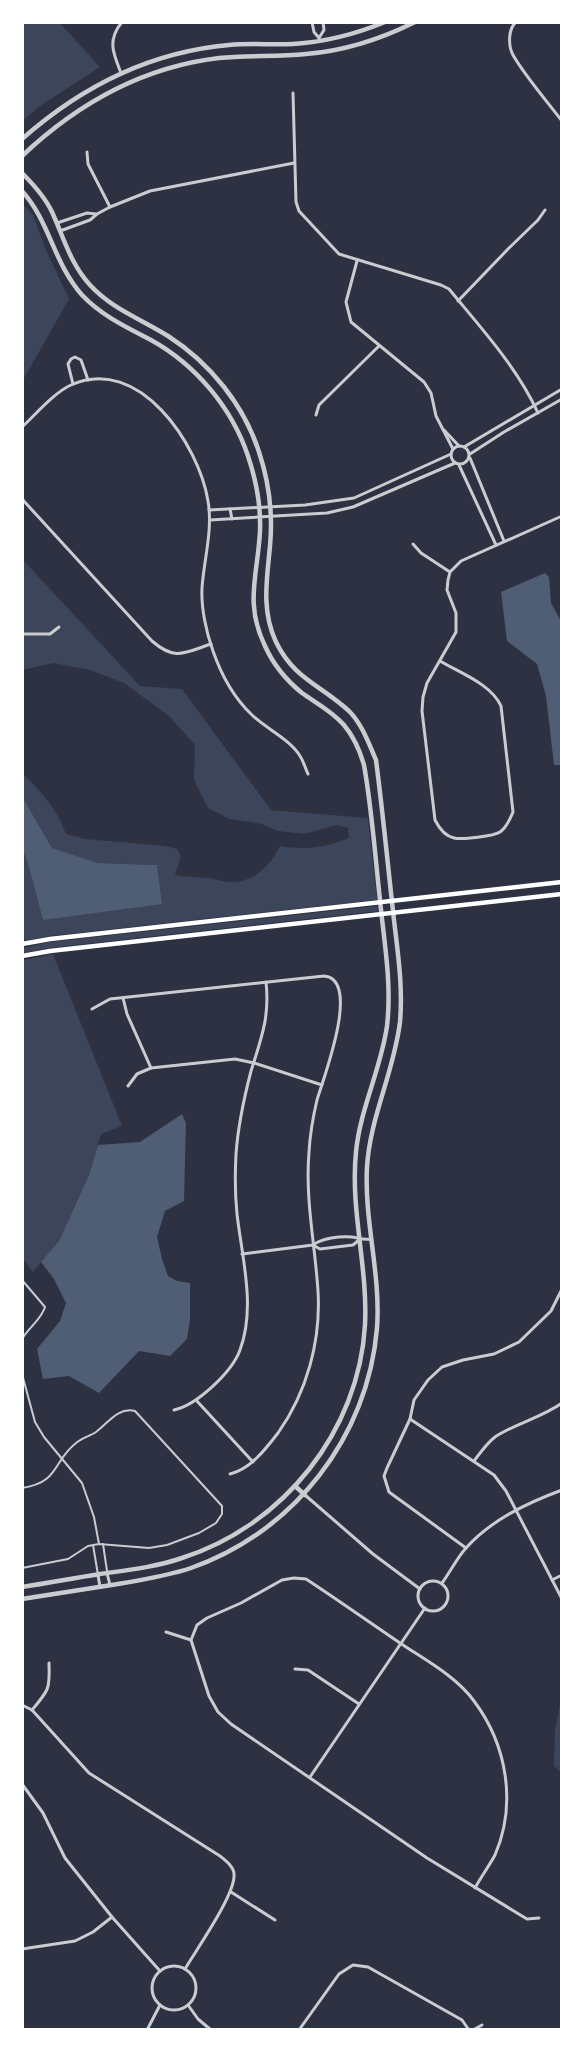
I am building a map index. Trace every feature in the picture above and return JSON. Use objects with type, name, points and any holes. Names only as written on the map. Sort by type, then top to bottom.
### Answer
[{"type":"main road","points":[[22,944],[50,939],[562,882]]},
{"type":"main road","points":[[22,956],[50,951],[562,894]]},
{"type":"street","points":[[121,73],[112,44],[115,31],[122,22]]},
{"type":"street","points":[[312,22],[314,32],[320,39],[322,52]]},
{"type":"street","points":[[320,39],[324,30],[323,22]]},
{"type":"street","points":[[22,140],[53,113],[77,96],[121,73],[172,55],[209,48],[320,39],[362,31],[385,22]]},
{"type":"street","points":[[22,156],[56,126],[84,106],[115,89],[146,76],[179,65],[212,59],[322,52],[364,42],[415,22]]},
{"type":"street","points":[[516,22],[513,25],[509,38],[512,53],[562,120]]},
{"type":"street","points":[[294,93],[294,163],[296,202],[299,211],[339,254],[357,261],[441,284],[449,289],[513,369],[526,388],[538,413]]},
{"type":"street","points":[[86,152],[88,164],[110,207]]},
{"type":"street","points":[[60,231],[90,220],[110,207],[150,191],[294,163]]},
{"type":"street","points":[[22,173],[47,203],[74,264],[82,276],[101,296],[116,308],[167,336],[204,364],[232,398],[250,427],[259,450],[266,478],[270,507],[266,602],[270,625],[277,643],[289,663],[309,682],[350,712],[369,743],[376,760],[399,959],[401,1002],[394,1055],[375,1116],[368,1148],[367,1188],[377,1292],[375,1343],[368,1379],[357,1410],[341,1444],[305,1495],[266,1528],[222,1555],[174,1573],[22,1600]]},
{"type":"street","points":[[22,191],[40,215],[63,270],[82,294],[109,318],[152,341],[182,361],[207,385],[222,404],[237,430],[248,456],[259,507],[259,539],[253,587],[254,609],[259,631],[270,655],[284,675],[303,693],[336,717],[344,725],[358,746],[367,782],[389,982],[388,1016],[383,1047],[363,1113],[358,1138],[354,1188],[364,1285],[365,1315],[362,1346],[347,1404],[331,1437],[316,1461],[295,1486],[256,1521],[212,1547],[164,1564],[22,1587]]},
{"type":"street","points":[[458,301],[538,220],[545,210]]},
{"type":"street","points":[[57,223],[87,213],[97,214]]},
{"type":"street","points":[[357,261],[346,302],[348,313],[355,326],[424,382],[431,392],[436,416],[454,449]]},
{"type":"street","points":[[316,414],[319,405],[379,346]]},
{"type":"street","points":[[73,384],[68,364],[75,357],[81,360],[88,380]]},
{"type":"street","points":[[22,427],[63,390],[73,384],[101,379],[128,385],[147,397],[174,424],[189,448],[202,478],[209,510],[210,520],[202,590],[204,614],[211,644],[222,673],[236,697],[251,715],[294,748],[308,774]]},
{"type":"street","points":[[444,429],[459,446],[464,447],[562,390]]},
{"type":"street","points":[[210,520],[306,514],[353,507],[455,463],[467,462],[470,456],[504,432],[562,399]]},
{"type":"street","points":[[209,510],[305,505],[354,498],[451,454],[459,446]]},
{"type":"street","points":[[464,447],[470,456],[504,541]]},
{"type":"street","points":[[451,454],[455,463]]},
{"type":"street","points":[[459,464],[496,545]]},
{"type":"street","points":[[382,486],[384,494]]},
{"type":"street","points":[[22,499],[152,641],[163,650],[172,654],[180,654],[211,644]]},
{"type":"street","points":[[305,505],[306,514]]},
{"type":"street","points":[[230,508],[232,519]]},
{"type":"street","points":[[440,661],[489,690],[498,698],[501,706],[513,812],[508,823],[500,832],[493,835],[454,838],[439,828],[435,820],[422,710],[427,683],[456,632],[456,613],[448,590],[450,572],[461,561],[562,516]]},
{"type":"street","points":[[413,544],[421,553],[450,572]]},
{"type":"street","points":[[22,634],[50,634],[59,627]]},
{"type":"street","points":[[92,1009],[105,1001],[123,998],[324,976],[331,977],[338,984],[340,1004],[336,1036],[312,1128],[308,1160],[307,1193],[318,1308],[312,1360],[302,1389],[290,1414],[273,1439],[253,1462],[241,1470],[230,1474]]},
{"type":"street","points":[[174,1410],[186,1407],[196,1400],[232,1365],[242,1343],[247,1304],[237,1213],[236,1155],[242,1111],[267,1019],[266,982]]},
{"type":"street","points":[[123,998],[130,1020],[151,1068]]},
{"type":"street","points":[[128,1086],[137,1074],[151,1068],[229,1059],[254,1063],[322,1085]]},
{"type":"street","points":[[242,1254],[313,1245],[320,1240],[352,1237],[360,1240],[372,1239]]},
{"type":"street","points":[[339,1238],[340,1246]]},
{"type":"street","points":[[313,1245],[320,1249],[354,1245],[360,1240]]},
{"type":"street","points":[[466,1548],[396,1499],[385,1485],[384,1476],[410,1419],[414,1400],[421,1388],[442,1367],[463,1360],[494,1354],[519,1342],[551,1310],[562,1288]]},
{"type":"street","points":[[196,1400],[253,1462]]},
{"type":"street","points":[[474,1460],[493,1439],[506,1430],[562,1403]]},
{"type":"street","points":[[410,1419],[494,1475],[506,1491],[562,1599]]},
{"type":"street","points":[[295,1486],[373,1554],[420,1589]]},
{"type":"street","points":[[442,1583],[466,1548],[493,1524],[533,1501],[562,1490]]},
{"type":"street","points":[[107,1574],[110,1585]]},
{"type":"street","points":[[98,1575],[100,1587]]},
{"type":"street","points":[[552,1580],[562,1575]]},
{"type":"street","points":[[475,1888],[495,1855],[504,1822],[507,1790],[503,1756],[495,1735],[474,1700],[451,1678],[306,1579],[282,1580],[241,1603],[207,1618],[197,1625],[191,1640],[209,1696],[218,1712],[232,1724],[427,1858],[475,1888],[527,1919],[539,1918]]},
{"type":"street","points":[[430,1581],[442,1583],[448,1593],[446,1605],[439,1610],[432,1611],[425,1608],[418,1598],[420,1589],[430,1581]]},
{"type":"street","points":[[310,1777],[425,1608]]},
{"type":"street","points":[[166,1632],[191,1640]]},
{"type":"street","points":[[32,1710],[47,1692],[50,1684],[49,1663]]},
{"type":"street","points":[[296,1669],[308,1670],[359,1704]]},
{"type":"street","points":[[22,1705],[32,1710],[89,1773],[230,1864],[234,1874],[231,1892],[185,1969]]},
{"type":"street","points":[[22,1784],[43,1813],[66,1858],[112,1917],[160,1971]]},
{"type":"street","points":[[231,1892],[275,1920]]},
{"type":"street","points":[[22,1949],[75,1941],[93,1932],[112,1917]]},
{"type":"street","points":[[299,2030],[339,1974],[353,1965],[368,1967],[462,2020],[468,2030]]},
{"type":"street","points":[[173,1966],[185,1969],[192,1976],[196,1988],[193,2000],[188,2005],[174,2010],[160,2005],[155,1999],[152,1986],[154,1978],[160,1971],[173,1966]]},
{"type":"street","points":[[147,2030],[160,2005]]},
{"type":"street","points":[[188,2005],[198,2019],[211,2030]]},
{"type":"street","points":[[473,2030],[482,2025]]},
{"type":"lane","points":[[22,1280],[45,1307],[43,1315],[31,1326],[22,1339]]},
{"type":"lane","points":[[22,1374],[35,1422],[62,1460],[82,1483],[94,1517],[99,1544]]},
{"type":"lane","points":[[22,1488],[46,1481],[76,1443],[95,1433],[119,1412],[127,1409],[135,1411],[222,1506],[222,1514],[216,1523],[199,1533],[168,1545],[131,1548],[99,1544],[88,1546],[68,1559],[22,1568]]},
{"type":"lane","points":[[103,1544],[107,1574]]},
{"type":"lane","points":[[93,1545],[98,1575]]},
{"type":"shaded area","points":[[23,22],[60,23],[100,67],[37,108],[23,121]]},
{"type":"shaded area","points":[[23,204],[33,215],[46,250],[69,299],[23,380]]},
{"type":"shaded area","points":[[23,560],[140,686],[182,689],[271,810],[368,818],[377,900],[50,936],[23,941],[22,852],[27,859],[43,920],[157,865],[98,863],[52,848],[23,798],[23,774],[48,801],[63,825],[66,834],[86,839],[166,846],[177,849],[181,856],[175,875],[238,882],[260,872],[280,846],[315,847],[349,838],[348,828],[337,825],[304,834],[278,831],[262,824],[229,819],[208,808],[194,780],[195,745],[169,716],[124,683],[90,670],[53,663],[23,670]]},
{"type":"shaded area","points":[[545,573],[549,577],[551,603],[561,621],[561,765],[554,765],[546,696],[537,664],[507,641],[501,592]]},
{"type":"shaded area","points":[[23,798],[52,848],[98,863],[157,865],[162,904],[43,920],[27,860],[23,852]]},
{"type":"shaded area","points":[[377,906],[378,911],[49,948],[23,953],[23,948],[50,942]]},
{"type":"shaded area","points":[[53,954],[122,1126],[101,1134],[89,1175],[59,1241],[33,1272],[23,1259],[23,960]]},
{"type":"shaded area","points":[[182,1114],[186,1123],[184,1201],[165,1211],[157,1237],[168,1276],[177,1281],[190,1283],[190,1320],[187,1339],[170,1356],[139,1351],[99,1393],[69,1376],[43,1379],[37,1349],[60,1321],[66,1303],[54,1279],[41,1262],[59,1241],[89,1175],[98,1145],[140,1142]]},
{"type":"shaded area","points":[[561,1698],[561,1772],[554,1766],[555,1730]]}]
